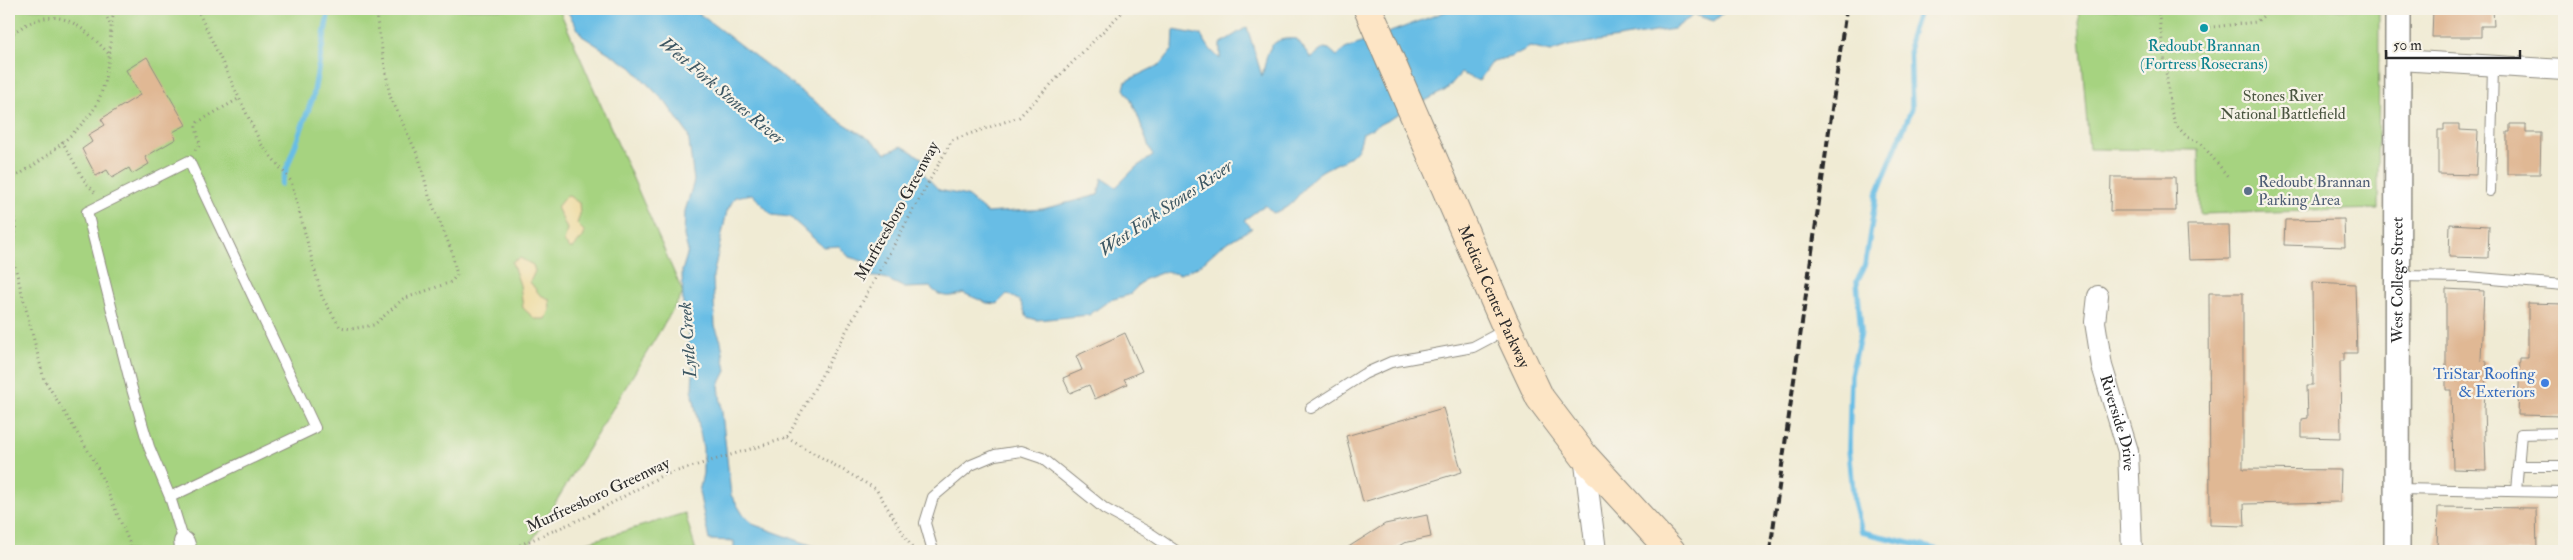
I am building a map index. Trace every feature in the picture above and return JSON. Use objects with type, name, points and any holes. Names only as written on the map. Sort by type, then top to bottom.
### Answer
[{"type":"main road","name":"Medical Center Parkway","points":[[1368,9],[1447,194],[1540,398],[1584,456],[1671,551]]},
{"type":"street","name":"West College Street","points":[[2397,551],[2398,9]]},
{"type":"street","points":[[2399,60],[2564,70]]},
{"type":"street","name":"Riverside Drive","points":[[2098,296],[2095,322],[2102,366],[2128,451],[2132,551]]},
{"type":"street","points":[[1584,456],[1596,551]]},
{"type":"lane","points":[[2490,191],[2493,66]]},
{"type":"lane","points":[[170,497],[315,428],[190,161],[87,212],[132,389],[149,447],[170,497],[185,547]]},
{"type":"lane","points":[[2398,276],[2468,277],[2564,284]]},
{"type":"lane","points":[[1311,408],[1364,374],[1391,362],[1472,347],[1507,328]]},
{"type":"lane","points":[[2516,491],[2521,434],[2564,433]]},
{"type":"lane","points":[[933,551],[925,523],[932,497],[971,465],[995,455],[1020,451],[1042,458],[1105,509],[1151,534],[1176,551]]},
{"type":"lane","points":[[2518,466],[2564,466]]},
{"type":"lane","points":[[2397,489],[2564,492]]},
{"type":"path","points":[[102,9],[110,25]]},
{"type":"path","points":[[9,179],[22,174],[39,162],[94,108],[101,93],[110,55],[110,25],[116,9]]},
{"type":"path","points":[[197,9],[261,144],[291,181],[322,297],[340,327],[351,330],[374,324],[402,299],[451,282],[457,275],[451,249],[429,196],[419,158],[390,96],[375,9]]},
{"type":"path","name":"Murfreesboro Greenway","points":[[506,551],[590,515],[661,476],[786,438],[952,140],[1019,117],[1125,9]]},
{"type":"path","points":[[2158,9],[2171,111],[2176,125],[2187,137],[2201,143],[2228,178]]},
{"type":"path","points":[[2204,28],[2256,22],[2272,9]]},
{"type":"path","points":[[9,36],[38,21],[64,18],[76,23],[110,55]]},
{"type":"path","points":[[188,154],[200,145],[196,127],[198,122],[240,98]]},
{"type":"path","points":[[62,141],[84,180],[93,192],[99,195]]},
{"type":"path","points":[[9,193],[16,229],[11,251],[44,379],[95,462],[133,551]]},
{"type":"path","points":[[786,438],[876,490],[914,551]]},
{"type":"green space","points":[[9,9],[559,9],[683,293],[526,551],[9,551]]},
{"type":"green space","name":"Stones River National Battlefield","points":[[2078,9],[2379,9],[2378,209],[2200,214],[2199,150],[2089,149]]},
{"type":"green space","points":[[685,513],[696,551],[558,551]]},
{"type":"sand","points":[[569,196],[579,203],[580,214],[577,224],[584,231],[584,236],[573,248],[570,248],[564,242],[567,229],[557,207],[565,197]]},
{"type":"sand","points":[[520,258],[533,265],[535,271],[530,282],[540,295],[549,299],[550,310],[546,319],[535,319],[523,308],[520,285],[512,262]]},
{"type":"water","points":[[566,9],[693,9],[840,121],[871,140],[886,153],[902,146],[922,158],[921,171],[939,190],[967,196],[987,213],[1043,209],[1098,195],[1102,178],[1116,187],[1136,167],[1153,156],[1137,113],[1124,89],[1126,81],[1161,64],[1173,49],[1174,30],[1201,35],[1210,49],[1220,59],[1220,44],[1247,27],[1262,76],[1270,48],[1279,40],[1297,39],[1311,58],[1324,48],[1329,49],[1337,56],[1345,49],[1452,9],[1728,9],[1714,21],[1694,15],[1674,29],[1568,46],[1550,52],[1530,47],[1511,57],[1493,61],[1479,81],[1461,73],[1446,90],[1363,133],[1356,151],[1352,155],[1315,176],[1288,206],[1273,213],[1265,205],[1244,220],[1252,228],[1221,246],[1199,266],[1180,274],[1164,272],[1145,279],[1129,295],[1110,300],[1089,315],[1037,320],[1027,317],[1020,301],[1007,294],[997,304],[987,303],[963,293],[945,296],[930,287],[905,288],[884,278],[864,276],[866,262],[849,257],[839,246],[823,247],[790,217],[772,215],[752,194],[735,197],[727,211],[713,276],[715,326],[721,341],[726,371],[719,385],[731,495],[744,516],[755,525],[827,551],[734,551],[734,541],[709,540],[699,492],[703,473],[703,448],[692,390],[693,365],[688,346],[688,315],[683,305],[682,271],[688,251],[684,236],[685,211],[694,181],[688,134],[666,103],[631,67],[582,36]]},
{"type":"building","points":[[2433,9],[2493,9],[2494,26],[2481,26],[2481,37],[2432,37]]},
{"type":"building","points":[[147,57],[186,125],[173,132],[176,139],[145,157],[149,164],[132,174],[129,168],[112,178],[107,170],[96,176],[82,149],[92,142],[88,135],[105,125],[101,119],[140,95],[126,70]]},
{"type":"building","points":[[2444,124],[2459,124],[2459,130],[2478,131],[2476,175],[2438,174],[2438,130],[2444,130]]},
{"type":"building","points":[[2510,124],[2526,124],[2526,133],[2541,133],[2540,174],[2507,174],[2507,132],[2510,132]]},
{"type":"building","points":[[2111,177],[2175,177],[2176,211],[2110,211]]},
{"type":"building","points":[[2344,219],[2345,247],[2284,245],[2285,220]]},
{"type":"building","points":[[2450,224],[2489,226],[2488,258],[2449,257]]},
{"type":"building","points":[[2187,225],[2229,225],[2230,259],[2189,260]]},
{"type":"building","points":[[2312,282],[2355,284],[2357,353],[2344,353],[2344,361],[2340,361],[2341,438],[2302,437],[2302,419],[2308,418],[2307,385],[2313,385]]},
{"type":"building","points":[[2446,289],[2484,291],[2481,360],[2487,361],[2484,408],[2486,470],[2453,469],[2451,390],[2446,390]]},
{"type":"building","points":[[2209,293],[2243,293],[2243,469],[2341,470],[2340,502],[2244,504],[2245,526],[2210,525]]},
{"type":"building","points":[[2528,303],[2564,304],[2564,416],[2518,415],[2520,358],[2528,358]]},
{"type":"building","points":[[1125,333],[1142,371],[1124,379],[1127,384],[1095,399],[1089,385],[1070,393],[1063,378],[1082,370],[1076,356]]},
{"type":"building","points":[[1443,408],[1462,472],[1363,502],[1346,436]]},
{"type":"building","points":[[2438,507],[2536,508],[2537,551],[2437,551]]},
{"type":"building","points":[[1427,515],[1431,537],[1404,543],[1390,551],[1342,551],[1385,524]]},
{"type":"waterway","points":[[281,184],[313,97],[329,9]]},
{"type":"waterway","points":[[1920,9],[1910,38],[1912,108],[1876,196],[1865,265],[1857,281],[1861,332],[1851,375],[1849,448],[1854,502],[1862,532],[1943,551]]},
{"type":"railway","points":[[1770,551],[1846,9]]},
{"type":"place","name":"Redoubt Brannan (Fortress Rosecrans)","points":[[2204,28]]},
{"type":"place","name":"Redoubt Brannan Parking Area","points":[[2248,191]]},
{"type":"place","name":"TriStar Roofing & Exteriors","points":[[2545,383]]},
{"type":"water label","name":"West Fork Stones River","points":[[722,91]]},
{"type":"water label","name":"West Fork Stones River","points":[[1166,208]]},
{"type":"water label","name":"Lytle Creek","points":[[688,340]]}]
